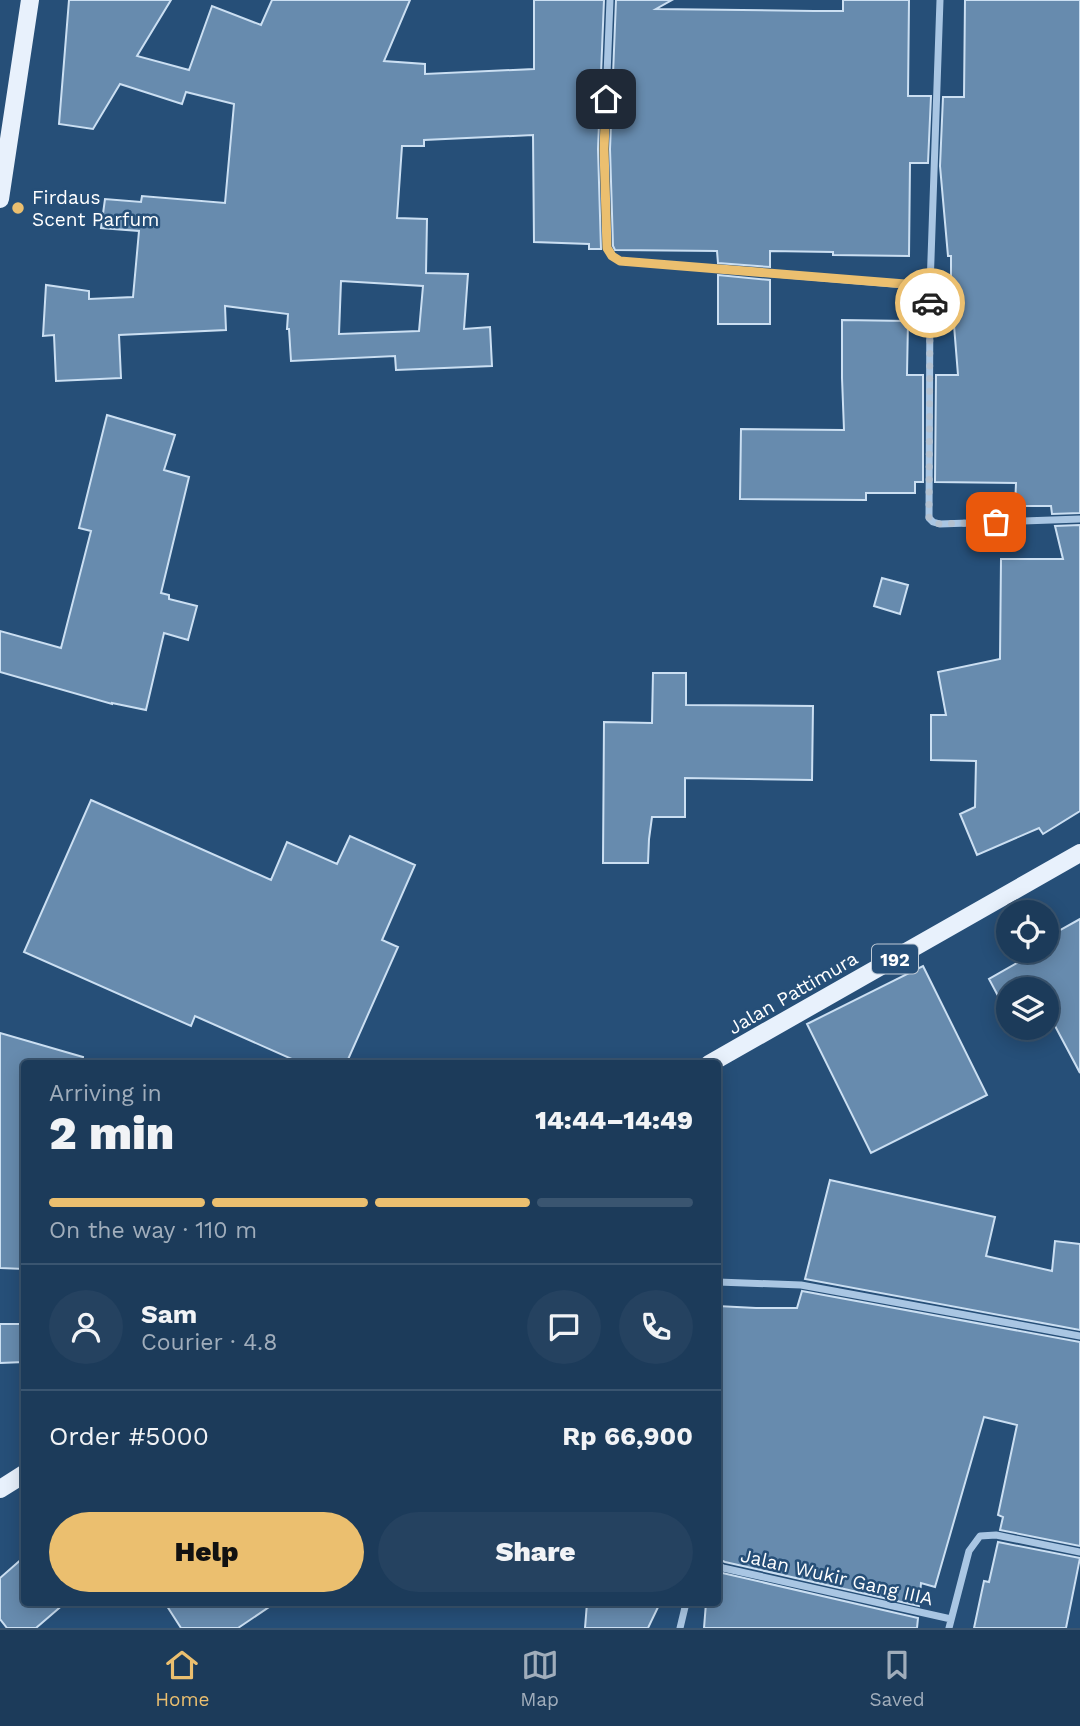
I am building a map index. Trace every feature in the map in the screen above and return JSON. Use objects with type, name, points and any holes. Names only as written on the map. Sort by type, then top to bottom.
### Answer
[{"type":"main road","points":[[0,199],[30,0]]},
{"type":"main road","name":"Jalan Pattimura","points":[[716,1060],[1080,853]]},
{"type":"main road","points":[[2,1486],[21,1476]]},
{"type":"street","points":[[610,0],[604,149],[607,248],[612,256],[620,261],[930,286]]},
{"type":"street","points":[[940,0],[930,286],[929,518],[940,524],[1080,519]]},
{"type":"street","points":[[721,1282],[801,1285],[1080,1336]]},
{"type":"street","points":[[949,1628],[970,1551],[980,1536],[996,1535],[1080,1552]]},
{"type":"street","name":"Jalan Wukir Gang IIIA","points":[[721,1567],[951,1619]]},
{"type":"street","points":[[681,1628],[685,1606]]},
{"type":"building","points":[[69,0],[171,0],[137,56],[189,70],[212,6],[261,25],[272,0],[410,0],[384,61],[425,64],[425,74],[534,69],[534,0],[604,0],[598,149],[601,249],[589,249],[589,244],[534,242],[533,135],[424,140],[424,146],[402,146],[397,218],[427,219],[426,273],[468,274],[464,329],[490,327],[492,366],[396,370],[395,356],[291,361],[288,314],[225,306],[226,330],[119,335],[121,378],[56,381],[54,335],[43,336],[46,285],[89,291],[89,299],[133,297],[139,231],[101,228],[105,199],[141,202],[142,196],[225,203],[234,104],[186,92],[182,104],[120,84],[93,129],[59,124]],"holes":[[[341,281],[423,286],[419,331],[339,334]]]},
{"type":"building","points":[[616,0],[672,0],[656,9],[843,11],[843,0],[909,0],[908,96],[931,96],[928,163],[910,163],[909,256],[770,251],[770,267],[718,263],[717,251],[615,250],[610,149]]},
{"type":"building","points":[[965,0],[1080,0],[1080,513],[1052,514],[1051,506],[1015,506],[1016,483],[935,482],[936,375],[958,375],[951,256],[948,256],[940,166],[943,97],[964,97]]},
{"type":"building","points":[[718,275],[770,280],[770,324],[718,324]]},
{"type":"building","points":[[842,320],[908,321],[907,375],[923,375],[923,482],[915,482],[915,493],[866,493],[866,500],[740,499],[741,429],[844,430]]},
{"type":"building","points":[[107,415],[175,435],[164,470],[189,477],[161,593],[169,595],[169,599],[197,606],[188,640],[164,633],[146,710],[112,704],[0,672],[0,631],[61,648],[91,531],[79,528]]},
{"type":"building","points":[[1080,525],[1080,811],[1043,834],[1039,828],[977,855],[960,814],[975,807],[976,761],[931,760],[931,715],[946,715],[938,672],[1000,659],[1001,559],[1063,559],[1055,526]]},
{"type":"building","points":[[882,578],[908,585],[900,614],[874,606]]},
{"type":"building","points":[[653,673],[686,673],[686,705],[813,706],[812,780],[685,778],[685,817],[652,817],[648,863],[603,863],[604,722],[652,723]]},
{"type":"building","points":[[91,800],[271,880],[287,842],[337,864],[350,836],[415,865],[382,940],[398,947],[348,1060],[294,1060],[195,1016],[191,1026],[24,952]]},
{"type":"building","points":[[1080,919],[1080,1073],[1059,1033],[1059,977],[996,977],[996,992],[989,979],[1017,963],[1059,963],[1059,931]]},
{"type":"building","points":[[923,966],[987,1095],[871,1153],[807,1024]]},
{"type":"building","points":[[0,1033],[83,1057],[83,1060],[21,1060],[21,1269],[0,1268]]},
{"type":"building","points":[[830,1180],[995,1217],[986,1256],[1052,1271],[1055,1241],[1080,1244],[1080,1330],[805,1279]]},
{"type":"building","points":[[802,1291],[1080,1342],[1080,1546],[1000,1530],[1003,1517],[998,1515],[1017,1425],[984,1417],[935,1587],[921,1583],[919,1606],[721,1560],[721,1306],[797,1308]]},
{"type":"building","points":[[0,1324],[21,1324],[21,1362],[0,1363]]},
{"type":"building","points":[[998,1542],[1080,1558],[1066,1628],[974,1628],[984,1581],[989,1582]]},
{"type":"building","points":[[21,1560],[21,1606],[62,1606],[36,1628],[7,1628],[0,1619],[0,1578]]},
{"type":"building","points":[[721,1573],[918,1618],[917,1628],[704,1628],[706,1606],[721,1606]]},
{"type":"building","points":[[167,1606],[271,1606],[238,1628],[181,1628]]},
{"type":"building","points":[[587,1606],[659,1606],[648,1628],[585,1628]]},
{"type":"way so far","points":[[930,303],[929,518],[940,524],[996,522]]},
{"type":"place","name":"Firdaus Scent Parfum","points":[[18,208]]},
{"type":"route","points":[[606,99],[604,149],[607,248],[612,256],[620,261],[930,286],[930,303]]}]
